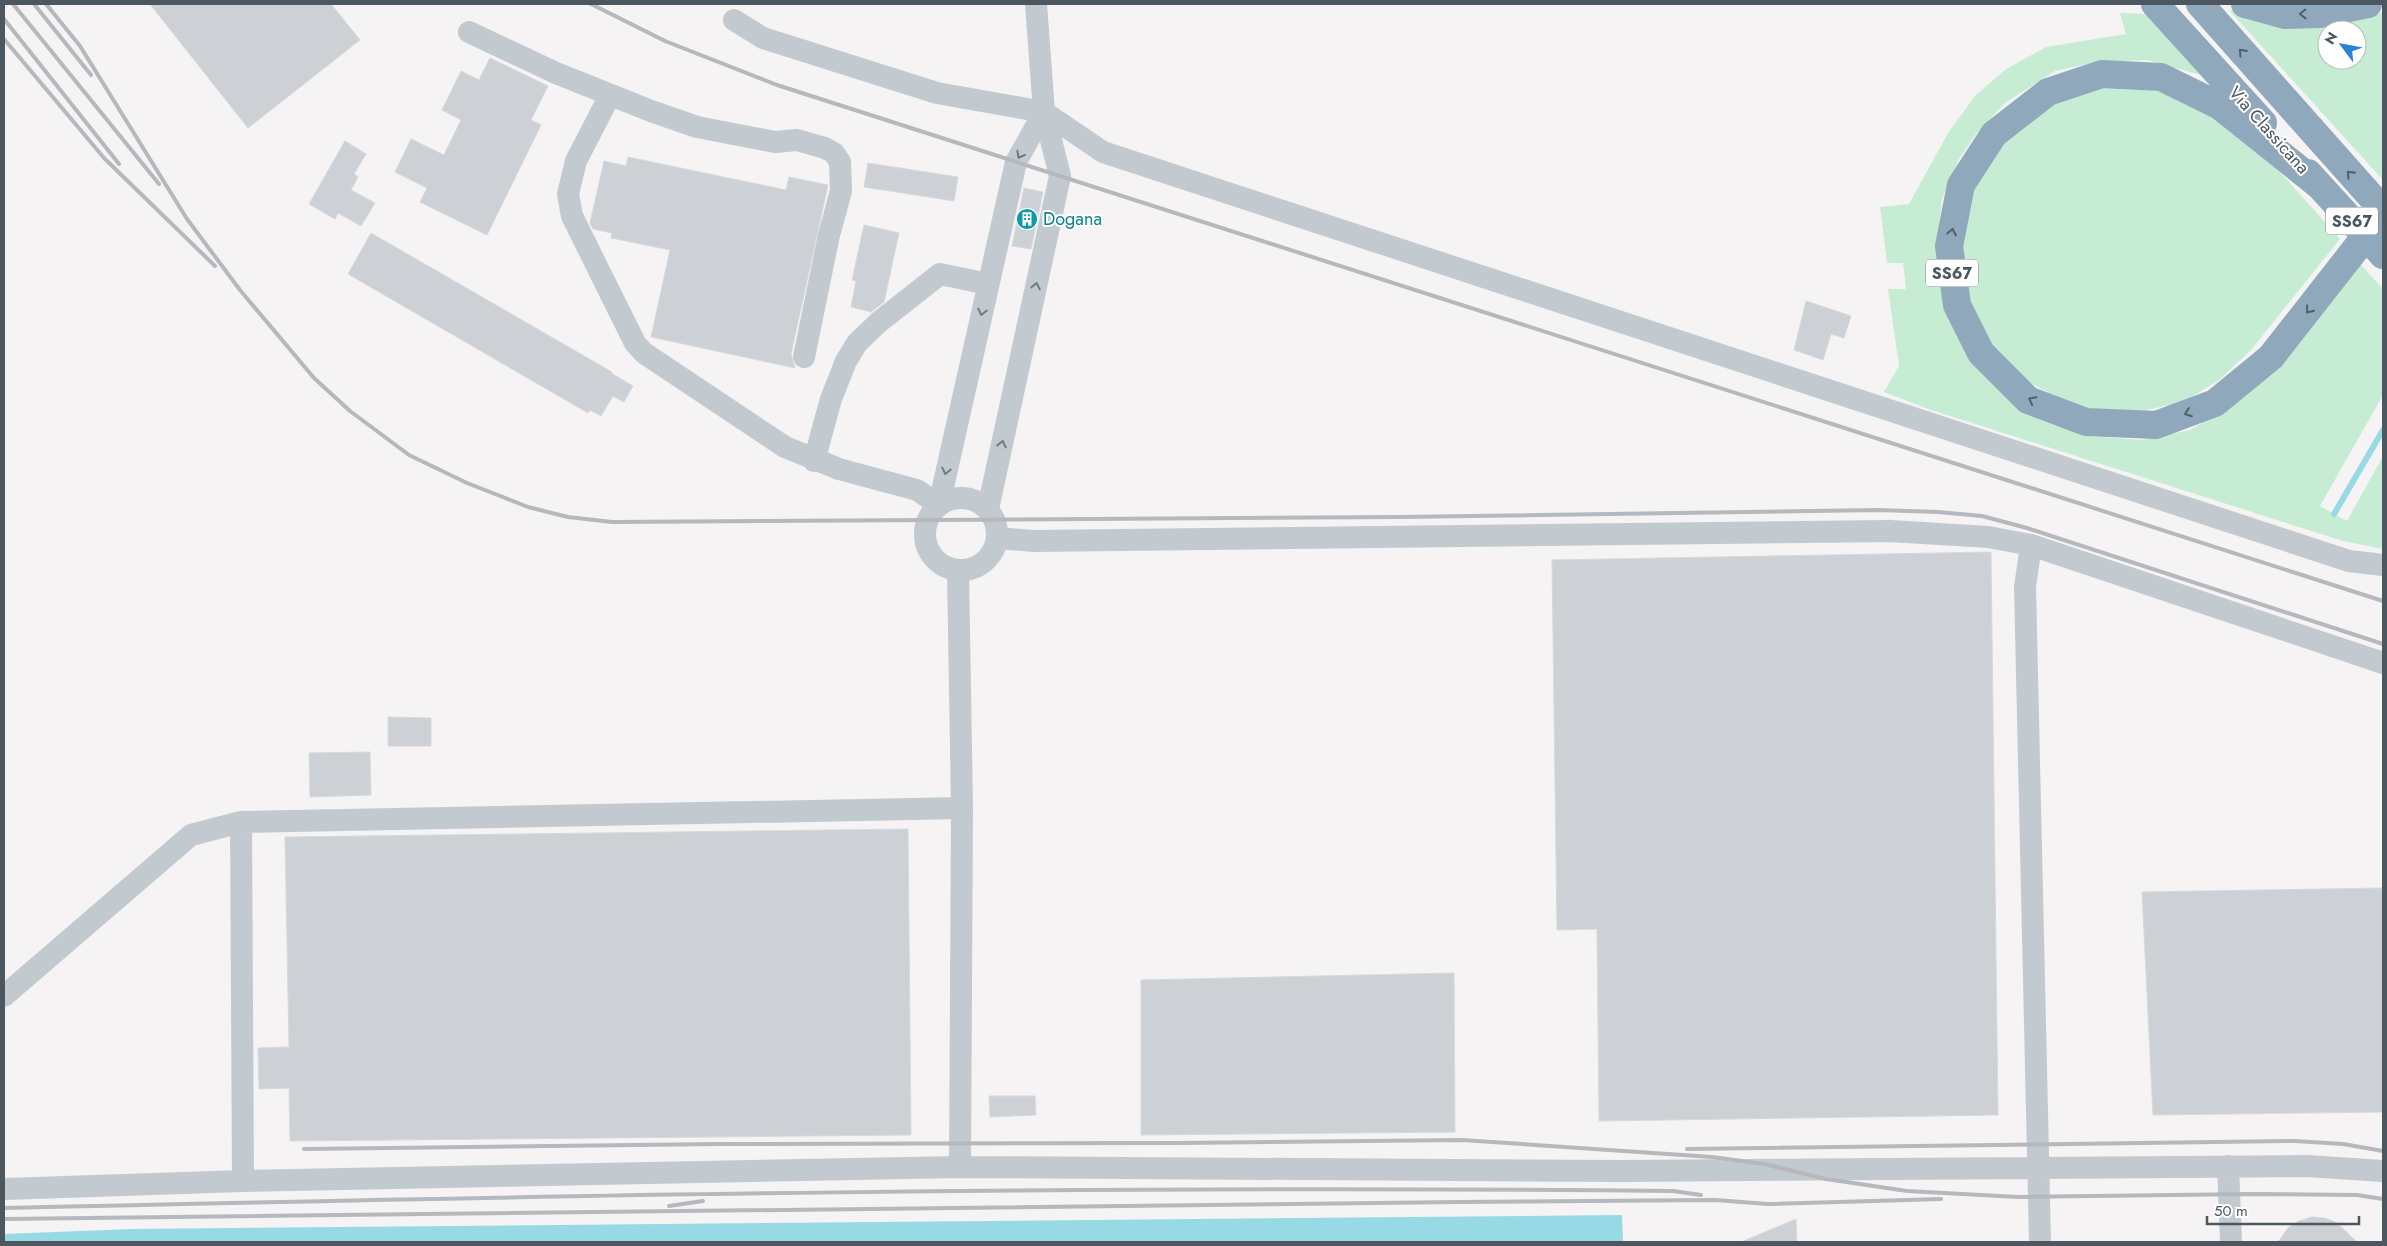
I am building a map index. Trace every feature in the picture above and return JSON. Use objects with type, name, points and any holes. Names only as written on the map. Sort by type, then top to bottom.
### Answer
[{"type":"highway","name":"Via Classicana","points":[[2155,4],[2383,255]]},
{"type":"highway","name":"Via Classicana","points":[[2200,4],[2383,210]]},
{"type":"highway","points":[[2245,4],[2285,15],[2320,14],[2368,4]]},
{"type":"highway","name":"SS67","points":[[2320,186],[2220,106],[2161,78],[2102,74],[2048,92],[2001,128],[1994,134],[1961,185],[1949,246],[1957,305],[1981,353],[2028,400],[2086,422],[2156,425],[2215,403],[2271,357],[2340,272],[2383,214]]},
{"type":"street","points":[[988,509],[1060,176],[1044,112],[1036,4]]},
{"type":"street","points":[[734,20],[763,38],[937,93],[1044,112],[1103,152],[2340,558],[2383,565]]},
{"type":"street","points":[[470,32],[610,95],[697,127],[775,142],[797,140],[825,148],[834,153],[840,162],[841,191],[829,235],[804,356]]},
{"type":"street","points":[[610,95],[576,161],[568,194],[572,216],[635,343],[644,353],[785,447],[814,461],[917,490],[939,505]]},
{"type":"street","points":[[939,505],[959,498],[970,499],[988,509],[994,520],[997,538],[994,549],[984,562],[970,570],[958,570],[937,562],[930,553],[925,531],[928,520],[939,505],[1016,162],[1044,112]]},
{"type":"street","points":[[814,461],[831,398],[846,361],[857,343],[879,322],[940,274],[988,284]]},
{"type":"street","points":[[997,538],[1034,541],[1890,531],[1988,537],[2031,545],[2383,663]]},
{"type":"street","points":[[2031,545],[2025,586],[2040,1242]]},
{"type":"street","points":[[958,570],[962,808],[960,1167]]},
{"type":"street","points":[[4,996],[191,836],[241,822],[962,808]]},
{"type":"street","points":[[241,822],[243,1181]]},
{"type":"street","points":[[2228,1166],[2231,1241]]},
{"type":"street","points":[[4,1189],[243,1181],[960,1167],[1634,1171],[2307,1166],[2383,1171]]},
{"type":"green space","points":[[2228,9],[2264,24],[2294,27],[2317,26],[2317,70],[2367,70],[2367,20],[2358,20],[2383,12],[2383,180]]},
{"type":"green space","points":[[2120,13],[2146,14],[2201,75],[2147,60],[2096,62],[2055,71],[2005,103],[1976,134],[1959,159],[1942,199],[1938,233],[1945,305],[1958,338],[1978,369],[2007,398],[2045,422],[2087,436],[2143,440],[2190,430],[2230,406],[2360,264],[2383,289],[2383,395],[2320,506],[2347,521],[2383,456],[2383,549],[2343,541],[1931,410],[1884,392],[1899,366],[1888,289],[1906,289],[1903,263],[1887,263],[1880,207],[1909,204],[1948,133],[1975,96],[2006,69],[2046,47],[2126,34]]},
{"type":"green space","points":[[2112,81],[2171,88],[2262,152],[2340,239],[2251,350],[2218,381],[2183,402],[2142,411],[2105,414],[2069,403],[2030,383],[1992,347],[1970,301],[1960,247],[1967,199],[1981,165],[2047,100]]},
{"type":"water","points":[[1622,1215],[1623,1242],[4,1242],[4,1234],[132,1229]]},
{"type":"building","points":[[150,4],[331,4],[360,40],[248,128]]},
{"type":"building","points":[[490,58],[548,86],[531,120],[541,125],[487,235],[420,202],[427,188],[395,172],[411,139],[444,155],[461,120],[442,110],[461,71],[479,80]]},
{"type":"building","points":[[345,141],[366,154],[354,174],[358,177],[351,190],[375,203],[361,226],[338,213],[335,219],[309,204]]},
{"type":"building","points":[[628,157],[786,190],[789,177],[828,185],[791,354],[795,368],[651,337],[670,250],[611,238],[612,233],[593,229],[590,223],[604,161],[626,166]]},
{"type":"building","points":[[868,163],[958,177],[954,201],[864,187]]},
{"type":"building","name":"Dogana","points":[[1024,188],[1043,192],[1031,249],[1012,246]]},
{"type":"building","points":[[864,225],[899,233],[884,302],[871,312],[851,307],[856,281],[852,280]]},
{"type":"building","points":[[371,233],[633,386],[624,402],[613,396],[601,416],[590,410],[588,413],[348,274]]},
{"type":"building","points":[[1806,301],[1851,316],[1844,338],[1831,334],[1823,360],[1794,350]]},
{"type":"building","points":[[1991,552],[1998,1115],[1599,1121],[1597,929],[1557,930],[1552,560]]},
{"type":"building","points":[[388,717],[431,718],[431,746],[388,746]]},
{"type":"building","points":[[370,752],[371,795],[310,797],[309,753]]},
{"type":"building","points":[[908,829],[911,1135],[290,1141],[289,1088],[259,1089],[258,1048],[289,1047],[285,837]]},
{"type":"building","points":[[2383,888],[2383,1112],[2153,1115],[2142,892]]},
{"type":"building","points":[[1454,973],[1455,1132],[1141,1135],[1141,980]]},
{"type":"building","points":[[989,1096],[1035,1096],[1036,1115],[990,1117]]},
{"type":"building","points":[[2312,1217],[2325,1218],[2337,1223],[2357,1242],[2278,1242],[2288,1228],[2299,1221]]},
{"type":"building","points":[[1796,1219],[1797,1242],[1741,1242]]},
{"type":"waterway","points":[[2334,514],[2383,430]]},
{"type":"railway","points":[[13,4],[159,184]]},
{"type":"railway","points":[[34,4],[91,75]]},
{"type":"railway","points":[[46,4],[80,46],[187,219],[240,290],[314,378],[350,411],[409,455],[467,483],[528,507],[568,517],[612,522],[1400,517],[1879,510],[1938,512],[1982,516],[2027,528],[2383,644]]},
{"type":"railway","points":[[591,4],[665,41],[777,85],[2383,601]]},
{"type":"railway","points":[[4,19],[119,164]]},
{"type":"railway","points":[[4,39],[104,158],[215,266]]},
{"type":"railway","points":[[304,1149],[719,1144],[1462,1140],[1712,1157],[1764,1164],[1826,1179],[1907,1191],[2018,1197],[2253,1194],[2357,1195],[2383,1199]]},
{"type":"railway","points":[[1687,1149],[2295,1141],[2343,1144],[2383,1151]]},
{"type":"railway","points":[[4,1208],[630,1195],[1047,1190],[1464,1189],[1673,1191],[1701,1195]]},
{"type":"railway","points":[[4,1219],[1459,1202],[1715,1200],[1768,1204],[1941,1199]]},
{"type":"railway","points":[[669,1206],[703,1201]]},
{"type":"place","name":"Dogana","points":[[1027,219]]}]
